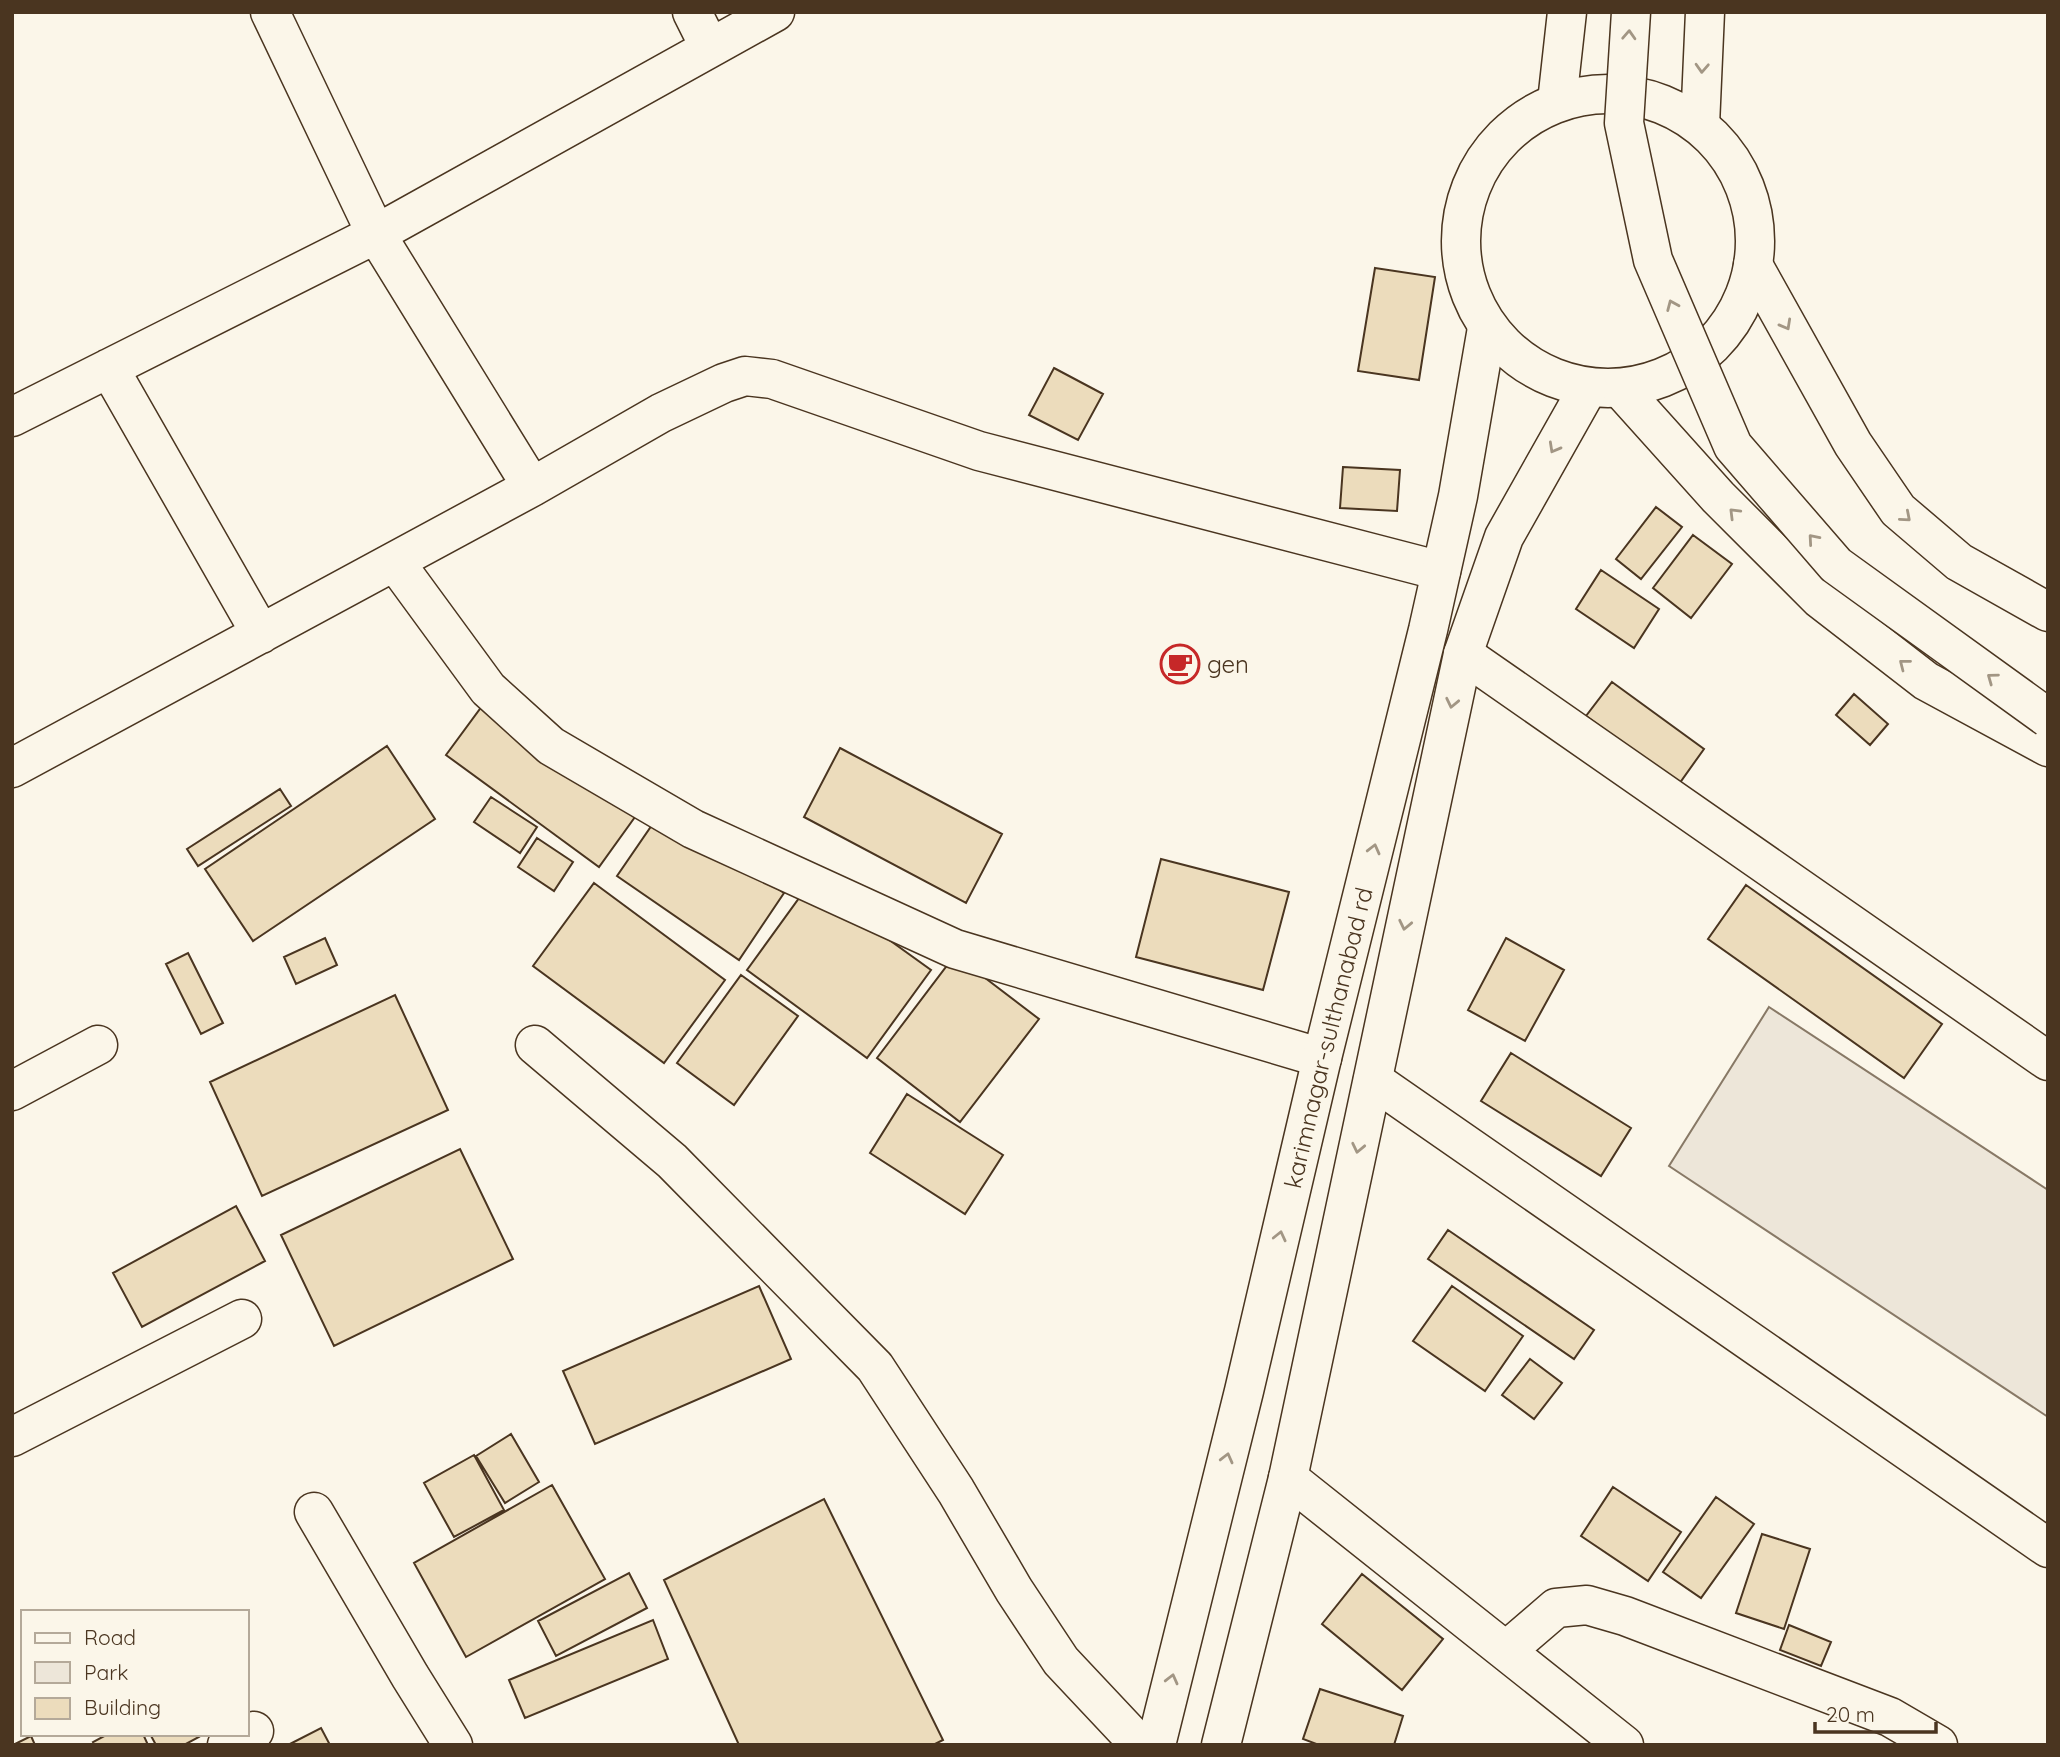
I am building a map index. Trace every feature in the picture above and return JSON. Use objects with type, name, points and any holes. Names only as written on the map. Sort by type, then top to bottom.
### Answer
[{"type":"main road","points":[[270,12],[376,234],[532,487]]},
{"type":"main road","points":[[692,12],[710,48]]},
{"type":"main road","points":[[12,417],[376,234],[775,12]]},
{"type":"main road","points":[[1557,102],[1567,12]]},
{"type":"main road","points":[[1631,12],[1624,123],[1653,260],[1733,446],[1836,565],[2048,718]]},
{"type":"main road","points":[[1700,125],[1705,12]]},
{"type":"main road","points":[[1617,93],[1646,98],[1674,108],[1700,125],[1722,147],[1740,173],[1751,202],[1756,233],[1753,265],[1744,297],[1734,316],[1707,350],[1682,369],[1652,382],[1604,388],[1558,381],[1531,369],[1507,350],[1488,328],[1472,302],[1463,273],[1460,243],[1463,213],[1472,184],[1486,157],[1506,134],[1530,115],[1557,102],[1586,95],[1617,93]]},
{"type":"main road","points":[[1753,265],[1853,444],[1898,510],[1959,562],[2048,612]]},
{"type":"main road","name":"karimnagar-sulthanabad rd","points":[[1156,1745],[1441,571],[1458,496],[1488,328]]},
{"type":"main road","points":[[110,368],[261,634]]},
{"type":"main road","points":[[12,768],[395,562],[661,413],[724,383],[746,376],[772,379],[979,452],[1441,571]]},
{"type":"main road","points":[[1221,1745],[1287,1478],[1463,654],[1504,537],[1604,388]]},
{"type":"main road","points":[[1604,388],[1820,599],[1926,681],[2048,747]]},
{"type":"main road","points":[[395,562],[488,689],[551,747],[693,829],[955,949],[1322,1058]]},
{"type":"main road","points":[[1463,654],[2048,1061]]},
{"type":"main road","points":[[12,1091],[98,1045]]},
{"type":"main road","points":[[535,1045],[672,1161],[875,1367],[956,1491],[1014,1590],[1062,1661],[1140,1745]]},
{"type":"main road","points":[[1373,1080],[2048,1548]]},
{"type":"main road","points":[[12,1437],[242,1319]]},
{"type":"main road","points":[[1287,1478],[1624,1745]]},
{"type":"main road","points":[[314,1512],[453,1745]]},
{"type":"main road","points":[[1506,1651],[1556,1608],[1587,1605],[1625,1616],[1890,1717],[1938,1745]]},
{"type":"green space","points":[[1769,1007],[2048,1190],[2048,1417],[1669,1166]]},
{"type":"building","points":[[1375,268],[1435,277],[1419,380],[1358,371]]},
{"type":"building","points":[[1054,368],[1103,394],[1078,440],[1029,415]]},
{"type":"building","points":[[1343,467],[1400,470],[1397,511],[1340,508]]},
{"type":"building","points":[[1656,507],[1682,527],[1641,579],[1616,559]]},
{"type":"building","points":[[1693,535],[1732,564],[1691,618],[1653,588]]},
{"type":"building","points":[[1601,570],[1659,609],[1634,648],[1576,609]]},
{"type":"building","points":[[1612,682],[1704,749],[1679,784],[1586,716]]},
{"type":"building","points":[[1854,694],[1888,724],[1870,745],[1836,715]]},
{"type":"building","points":[[488,698],[640,810],[599,867],[446,755]]},
{"type":"building","points":[[387,746],[435,819],[253,941],[205,869]]},
{"type":"building","points":[[840,748],[1002,834],[966,903],[804,817]]},
{"type":"building","points":[[280,789],[291,806],[198,866],[187,849]]},
{"type":"building","points":[[491,797],[537,827],[520,853],[474,822]]},
{"type":"building","points":[[663,809],[784,893],[739,960],[617,876]]},
{"type":"building","points":[[537,838],[573,862],[554,891],[518,867]]},
{"type":"building","points":[[1161,859],[1289,892],[1263,990],[1136,957]]},
{"type":"building","points":[[594,883],[725,980],[664,1063],[533,966]]},
{"type":"building","points":[[810,883],[931,970],[867,1058],[747,970]]},
{"type":"building","points":[[1746,885],[1942,1024],[1904,1078],[1708,939]]},
{"type":"building","points":[[325,938],[337,965],[296,984],[284,957]]},
{"type":"building","points":[[1506,938],[1564,970],[1525,1041],[1468,1010]]},
{"type":"building","points":[[188,953],[223,1023],[201,1034],[166,964]]},
{"type":"building","points":[[955,955],[1039,1019],[960,1122],[877,1058]]},
{"type":"building","points":[[741,975],[798,1016],[734,1105],[677,1063]]},
{"type":"building","points":[[395,995],[448,1110],[262,1196],[210,1082]]},
{"type":"building","points":[[1511,1053],[1631,1128],[1601,1176],[1481,1101]]},
{"type":"building","points":[[907,1094],[1003,1155],[965,1214],[870,1153]]},
{"type":"building","points":[[460,1149],[513,1259],[334,1346],[281,1235]]},
{"type":"building","points":[[236,1206],[265,1261],[142,1327],[113,1273]]},
{"type":"building","points":[[1448,1230],[1594,1330],[1574,1359],[1428,1259]]},
{"type":"building","points":[[759,1286],[791,1359],[595,1444],[563,1371]]},
{"type":"building","points":[[1452,1286],[1523,1336],[1485,1391],[1413,1341]]},
{"type":"building","points":[[1530,1359],[1562,1383],[1534,1419],[1502,1395]]},
{"type":"building","points":[[511,1434],[539,1482],[505,1503],[476,1456]]},
{"type":"building","points":[[474,1455],[504,1510],[454,1537],[424,1483]]},
{"type":"building","points":[[552,1485],[605,1579],[466,1657],[414,1563]]},
{"type":"building","points":[[1613,1487],[1681,1532],[1648,1581],[1581,1536]]},
{"type":"building","points":[[1716,1497],[1754,1524],[1701,1598],[1663,1572]]},
{"type":"building","points":[[824,1499],[943,1740],[933,1745],[739,1745],[664,1580]]},
{"type":"building","points":[[1762,1534],[1810,1549],[1784,1629],[1736,1613]]},
{"type":"building","points":[[629,1573],[647,1608],[556,1656],[538,1621]]},
{"type":"building","points":[[1362,1574],[1443,1639],[1402,1690],[1322,1624]]},
{"type":"building","points":[[653,1620],[668,1659],[525,1718],[509,1680]]},
{"type":"building","points":[[1789,1625],[1831,1642],[1821,1666],[1780,1650]]},
{"type":"building","points":[[1320,1689],[1403,1716],[1394,1745],[1319,1745],[1303,1739]]},
{"type":"building","points":[[321,1728],[330,1745],[288,1745]]},
{"type":"building","points":[[31,1736],[35,1745],[13,1745]]},
{"type":"building","points":[[104,1736],[144,1736],[148,1745],[95,1745],[93,1742]]},
{"type":"building","points":[[151,1736],[199,1737],[184,1745],[156,1745]]},
{"type":"place","name":"gen","points":[[1180,664]]}]
